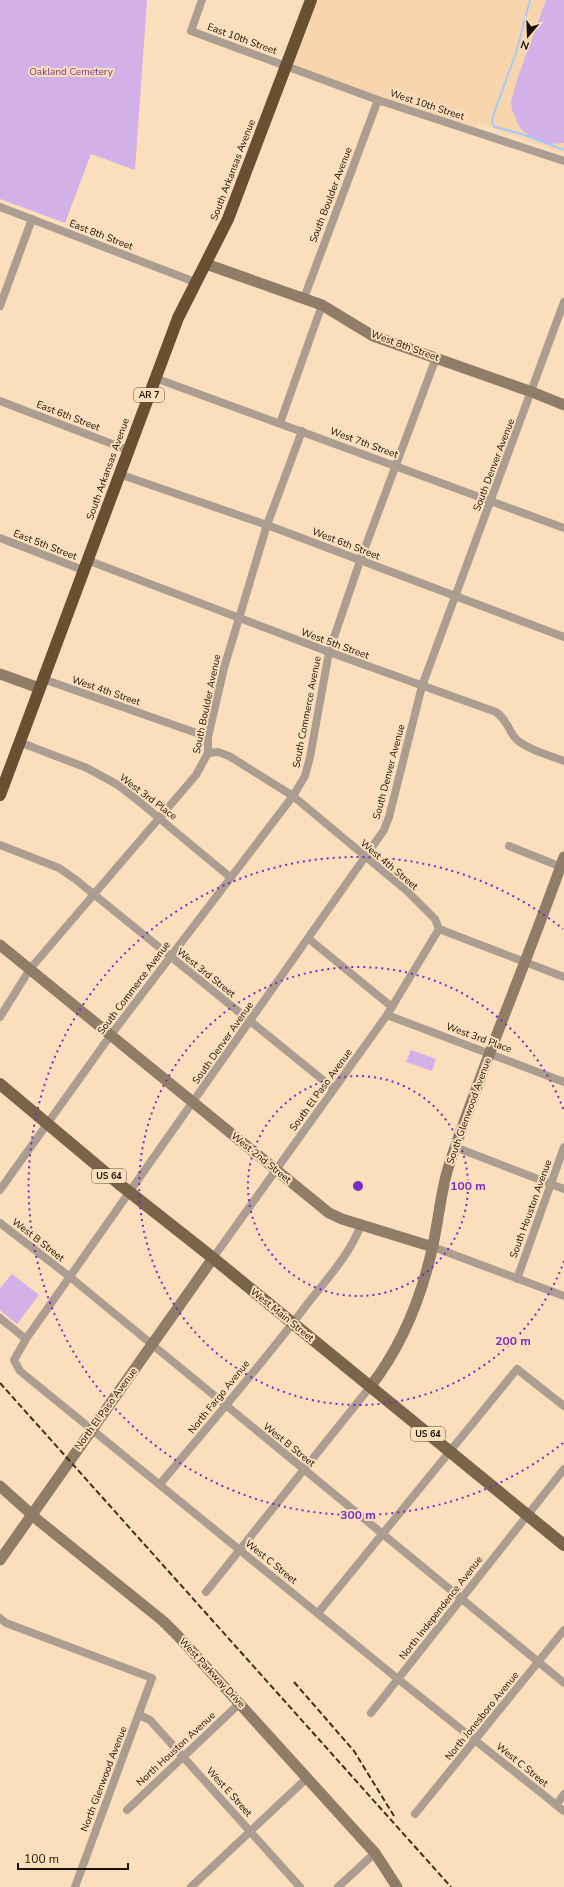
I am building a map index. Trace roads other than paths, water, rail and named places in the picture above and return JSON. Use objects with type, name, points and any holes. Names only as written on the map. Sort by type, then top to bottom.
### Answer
[{"type":"highway","name":"South Arkansas Avenue","points":[[0,795],[178,318],[228,219],[311,0]]},
{"type":"main road","name":"West Main Street","points":[[0,1084],[130,1193],[213,1258],[564,1545]]},
{"type":"street","name":"East 10th Street","points":[[202,0],[191,31],[286,66]]},
{"type":"street","name":"West 10th Street","points":[[286,66],[378,100],[564,161]]},
{"type":"street","name":"South Boulder Avenue","points":[[304,298],[378,100]]},
{"type":"street","name":"East 8th Street","points":[[0,207],[195,282]]},
{"type":"street","points":[[0,306],[32,219]]},
{"type":"street","name":"West 8th Street","points":[[206,264],[322,305],[373,336],[532,392],[564,405]]},
{"type":"street","name":"South Denver Avenue","points":[[26,1339],[193,1104],[366,858],[384,830],[389,817],[422,686],[532,392],[564,302]]},
{"type":"street","points":[[280,423],[322,305]]},
{"type":"street","name":"South Commerce Avenue","points":[[0,1190],[110,1036],[293,796],[305,776],[310,757],[329,652],[360,561],[436,358]]},
{"type":"street","name":"West 7th Street","points":[[156,378],[302,430],[564,528]]},
{"type":"street","name":"East 6th Street","points":[[0,401],[128,450]]},
{"type":"street","name":"South Boulder Avenue","points":[[0,1017],[30,969],[196,775],[208,753],[208,737],[224,668],[240,619],[267,525],[302,430]]},
{"type":"street","name":"West 6th Street","points":[[119,474],[267,525],[564,637]]},
{"type":"street","name":"East 5th Street","points":[[0,538],[85,565]]},
{"type":"street","name":"West 5th Street","points":[[85,565],[240,619],[496,712],[505,719],[517,740],[564,761]]},
{"type":"street","points":[[0,674],[41,684]]},
{"type":"street","name":"West 4th Street","points":[[41,684],[208,737]]},
{"type":"street","name":"West 3rd Place","points":[[19,742],[87,768],[118,786],[159,817],[230,878]]},
{"type":"street","name":"West 4th Street","points":[[208,753],[218,752],[228,756],[293,796],[407,891],[435,919],[439,929]]},
{"type":"street","name":"West 3rd Street","points":[[0,845],[59,868],[94,893],[334,1089]]},
{"type":"street","points":[[509,846],[563,864]]},
{"type":"street","name":"South Glenwood Avenue","points":[[370,1387],[398,1344],[414,1309],[433,1247],[449,1164],[523,962],[563,864]]},
{"type":"street","points":[[439,929],[564,977]]},
{"type":"street","name":"South El Paso Avenue","points":[[213,1258],[387,1015],[439,929]]},
{"type":"street","points":[[308,939],[392,1007]]},
{"type":"street","name":"West 2nd Street","points":[[0,945],[193,1104],[329,1213],[342,1219],[433,1247],[564,1296]]},
{"type":"street","name":"West 3rd Place","points":[[387,1015],[490,1052],[564,1082]]},
{"type":"street","name":"South Houston Avenue","points":[[517,1278],[564,1147]]},
{"type":"street","points":[[455,1148],[564,1189]]},
{"type":"street","name":"West B Street","points":[[0,1223],[70,1277],[151,1346],[564,1683]]},
{"type":"street","name":"North Fargo Avenue","points":[[160,1484],[340,1263],[361,1225]]},
{"type":"street","name":"North El Paso Avenue","points":[[0,1560],[213,1258]]},
{"type":"street","points":[[0,1318],[26,1339]]},
{"type":"street","name":"West C Street","points":[[26,1339],[14,1360],[19,1369],[398,1679],[564,1811]]},
{"type":"street","points":[[318,1613],[448,1451],[517,1369],[564,1406]]},
{"type":"street","points":[[206,1592],[370,1387]]},
{"type":"street","name":"North Independence Avenue","points":[[371,1714],[564,1469]]},
{"type":"street","name":"West Parkway Drive","points":[[0,1486],[163,1622],[240,1703],[375,1853],[397,1887]]},
{"type":"street","name":"North Glenwood Avenue","points":[[0,1618],[6,1623],[152,1678],[75,1887]]},
{"type":"street","name":"North Jonesboro Avenue","points":[[415,1814],[476,1741],[564,1630]]},
{"type":"street","name":"North Houston Avenue","points":[[126,1810],[240,1703]]},
{"type":"street","name":"West E Street","points":[[139,1715],[150,1720],[300,1887]]},
{"type":"street","points":[[191,1887],[307,1778]]},
{"type":"street","points":[[556,1805],[564,1794]]},
{"type":"street","points":[[338,1887],[375,1853]]},
{"type":"waterway","points":[[530,0],[516,53],[493,116],[492,124],[495,127],[522,134],[564,150]]},
{"type":"railway","points":[[0,1383],[451,1887]]},
{"type":"railway","points":[[294,1682],[354,1751],[394,1816]]},
{"type":"park label","name":"Oakland Cemetery","points":[[71,72]]}]
